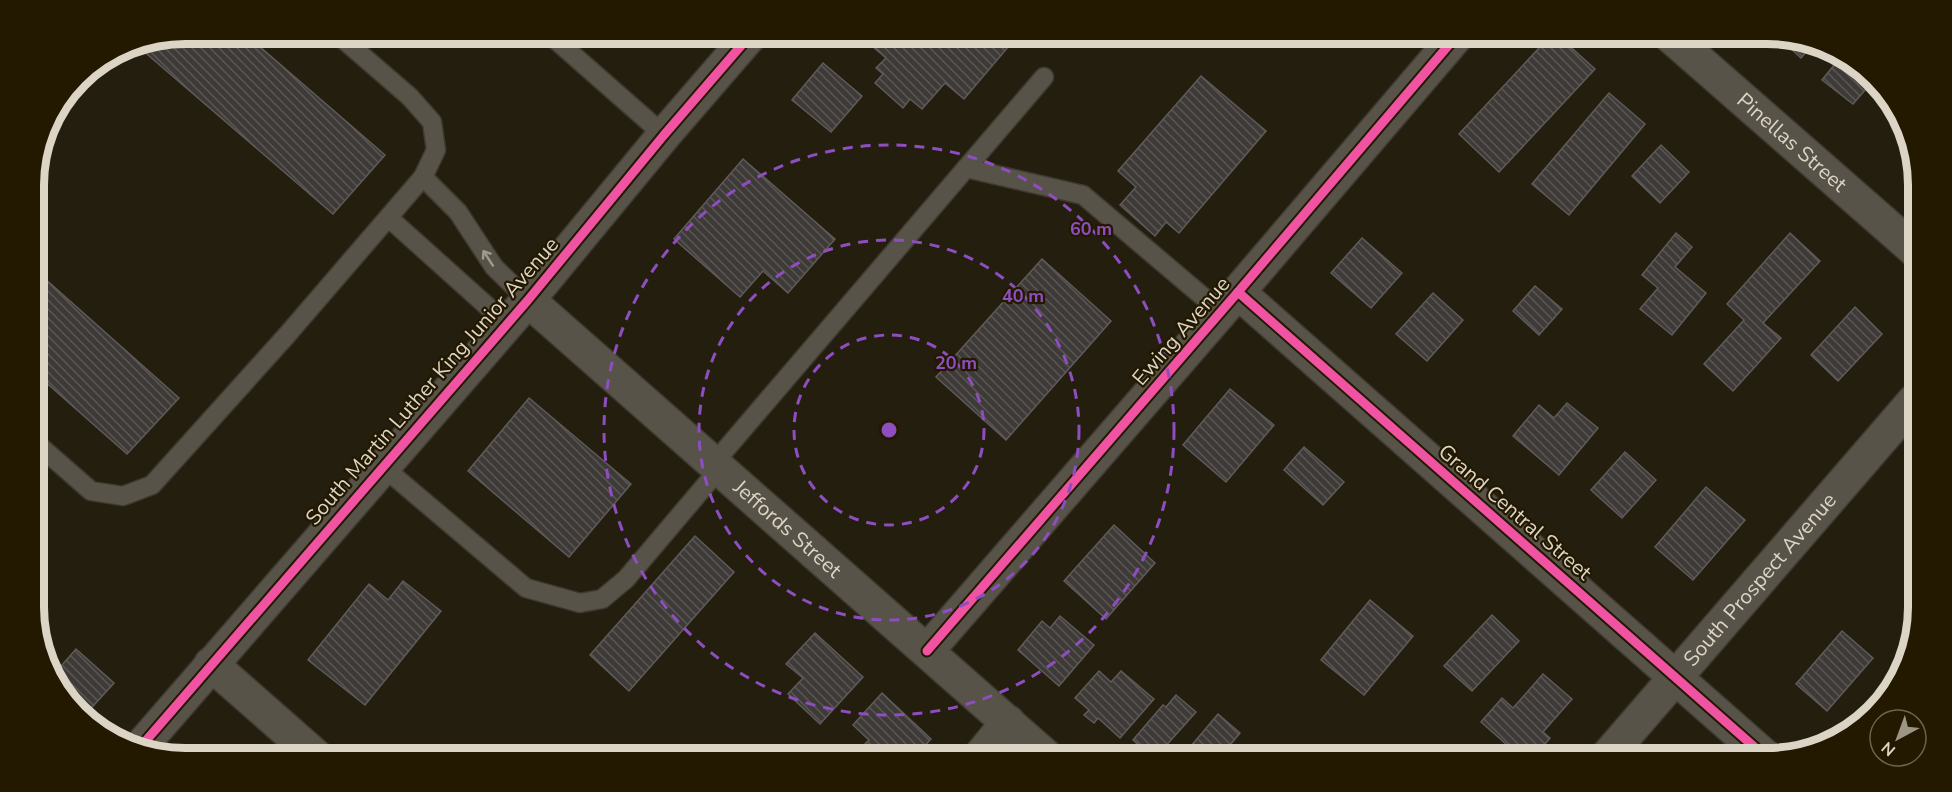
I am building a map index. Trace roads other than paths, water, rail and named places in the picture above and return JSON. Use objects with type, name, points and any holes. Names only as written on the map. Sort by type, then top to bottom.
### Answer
[{"type":"street","name":"South Martin Luther King Junior Avenue","points":[[144,742],[528,300],[743,44]]},
{"type":"street","name":"Ewing Avenue","points":[[927,651],[1451,44]]},
{"type":"street","name":"Pinellas Street","points":[[1680,44],[1908,245]]},
{"type":"street","name":"Jeffords Street","points":[[528,300],[1036,748]]},
{"type":"street","name":"Grand Central Street","points":[[1230,302],[1676,677],[1756,748]]},
{"type":"street","name":"South Prospect Avenue","points":[[1615,748],[1908,408]]},
{"type":"street","points":[[212,664],[307,748]]},
{"type":"street","points":[[987,748],[1008,723]]},
{"type":"lane","points":[[44,450],[92,491],[123,496],[152,485],[423,177],[436,150],[432,122],[410,97],[349,44]]},
{"type":"lane","points":[[561,44],[664,135]]},
{"type":"lane","points":[[382,466],[526,588],[580,603],[602,598],[626,579],[717,465],[1044,77]]},
{"type":"lane","points":[[966,168],[1083,195],[1230,302]]},
{"type":"lane","points":[[423,177],[458,212],[494,267],[528,300]]},
{"type":"lane","points":[[389,218],[507,324]]}]
